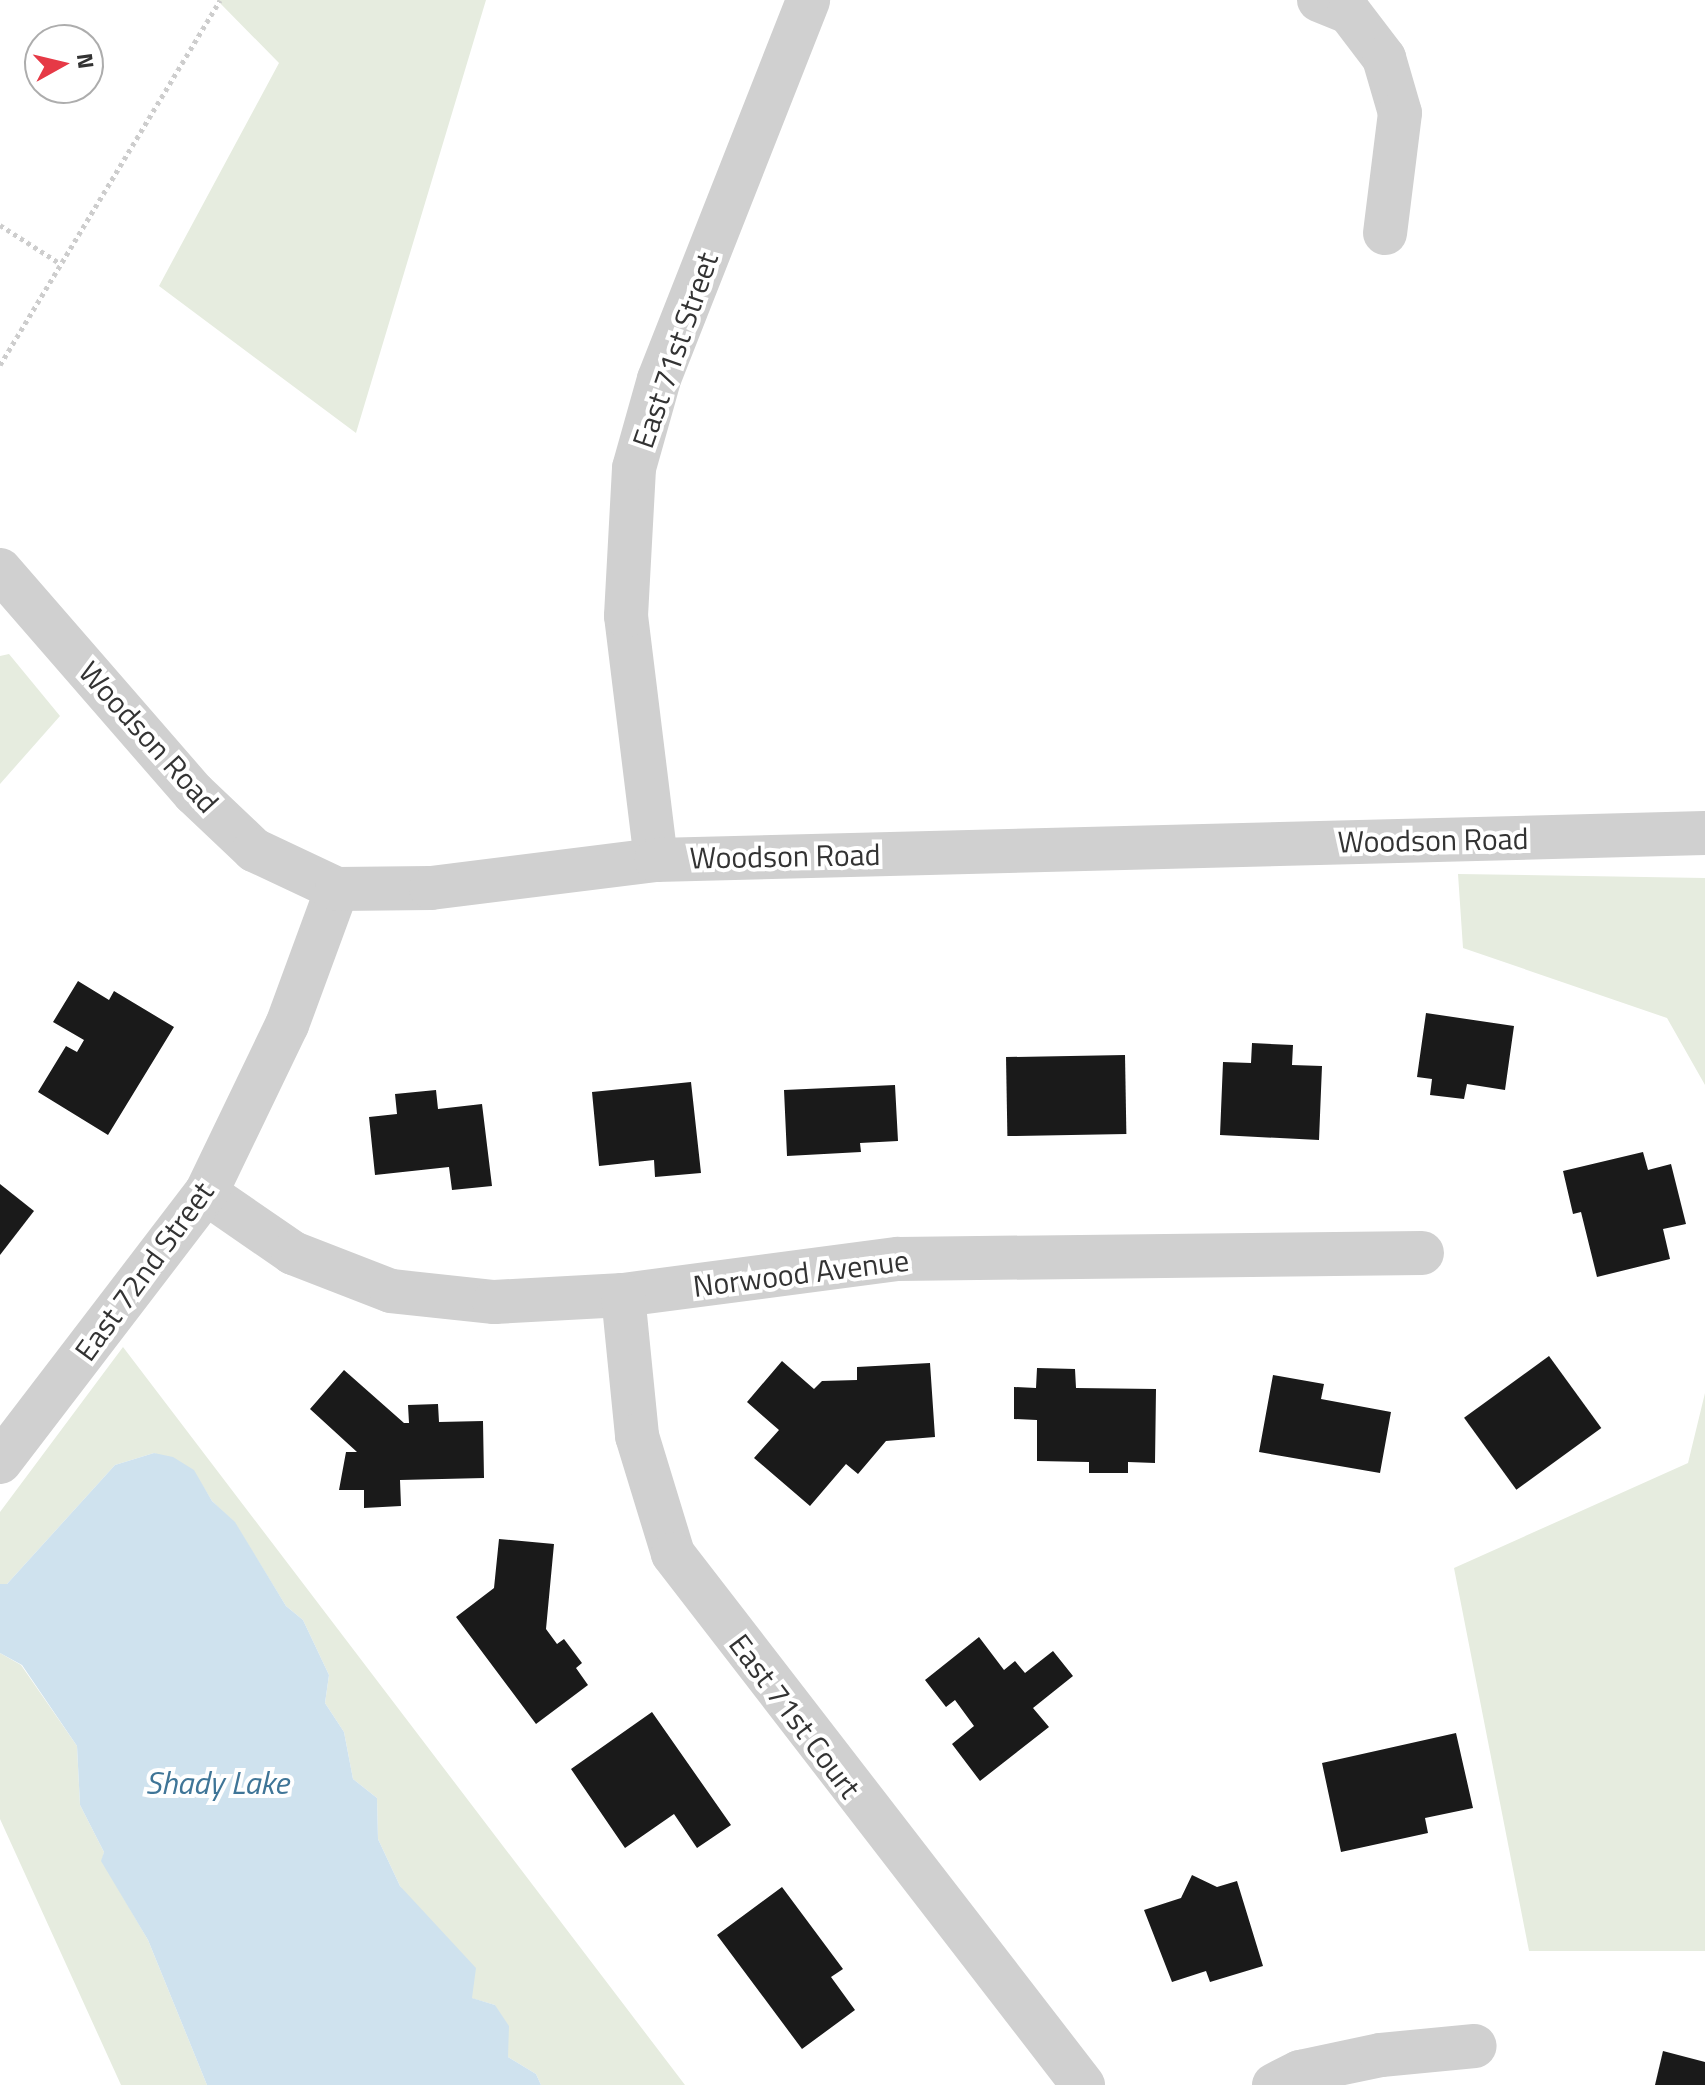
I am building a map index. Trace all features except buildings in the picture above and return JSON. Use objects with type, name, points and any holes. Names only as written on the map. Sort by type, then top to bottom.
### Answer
[{"type":"street","name":"East 71st Street","points":[[656,860],[626,616],[634,468],[659,379],[808,0]]},
{"type":"street","points":[[1319,0],[1349,12],[1384,58],[1400,113],[1385,233]]},
{"type":"street","name":"Woodson Road","points":[[0,570],[194,793],[254,850],[337,889],[431,888],[656,860],[1705,833]]},
{"type":"street","name":"East 72nd Street","points":[[0,1462],[206,1193],[287,1025],[337,889]]},
{"type":"street","name":"Norwood Avenue","points":[[206,1193],[293,1253],[391,1291],[494,1302],[623,1295],[898,1259],[1422,1253]]},
{"type":"street","name":"East 71st Court","points":[[623,1295],[637,1436],[673,1554],[1083,2085]]},
{"type":"street","points":[[1274,2085],[1300,2072],[1381,2055],[1475,2046]]},
{"type":"path","points":[[0,365],[220,0]]},
{"type":"path","points":[[0,225],[61,264]]},
{"type":"shaded area","points":[[217,0],[486,0],[356,433],[159,286],[279,63]]},
{"type":"shaded area","points":[[9,654],[60,716],[0,784],[0,656]]},
{"type":"shaded area","points":[[1458,874],[1705,878],[1705,1085],[1667,1018],[1463,948]]},
{"type":"shaded area","points":[[123,1347],[685,2085],[541,2085],[536,2074],[508,2057],[495,2005],[471,1998],[471,1979],[400,1886],[378,1839],[377,1798],[353,1779],[344,1732],[325,1703],[329,1675],[303,1620],[286,1606],[235,1523],[212,1501],[193,1470],[154,1453],[115,1465],[7,1584],[0,1584],[0,1512]]},
{"type":"shaded area","points":[[1705,1393],[1705,1951],[1529,1951],[1454,1568],[1688,1463]]},
{"type":"shaded area","points":[[0,1653],[21,1665],[77,1746],[80,1805],[104,1852],[102,1861],[148,1940],[207,2085],[121,2085],[0,1819]]},
{"type":"water","name":"Shady Lake","points":[[154,1453],[173,1457],[194,1470],[212,1501],[235,1522],[286,1606],[303,1620],[329,1675],[325,1703],[344,1732],[353,1779],[377,1798],[378,1839],[400,1886],[476,1968],[472,1998],[495,2005],[509,2026],[508,2057],[536,2074],[541,2085],[207,2085],[148,1940],[101,1861],[104,1852],[80,1805],[77,1746],[22,1665],[0,1653],[0,1584],[7,1584],[115,1465]]}]
